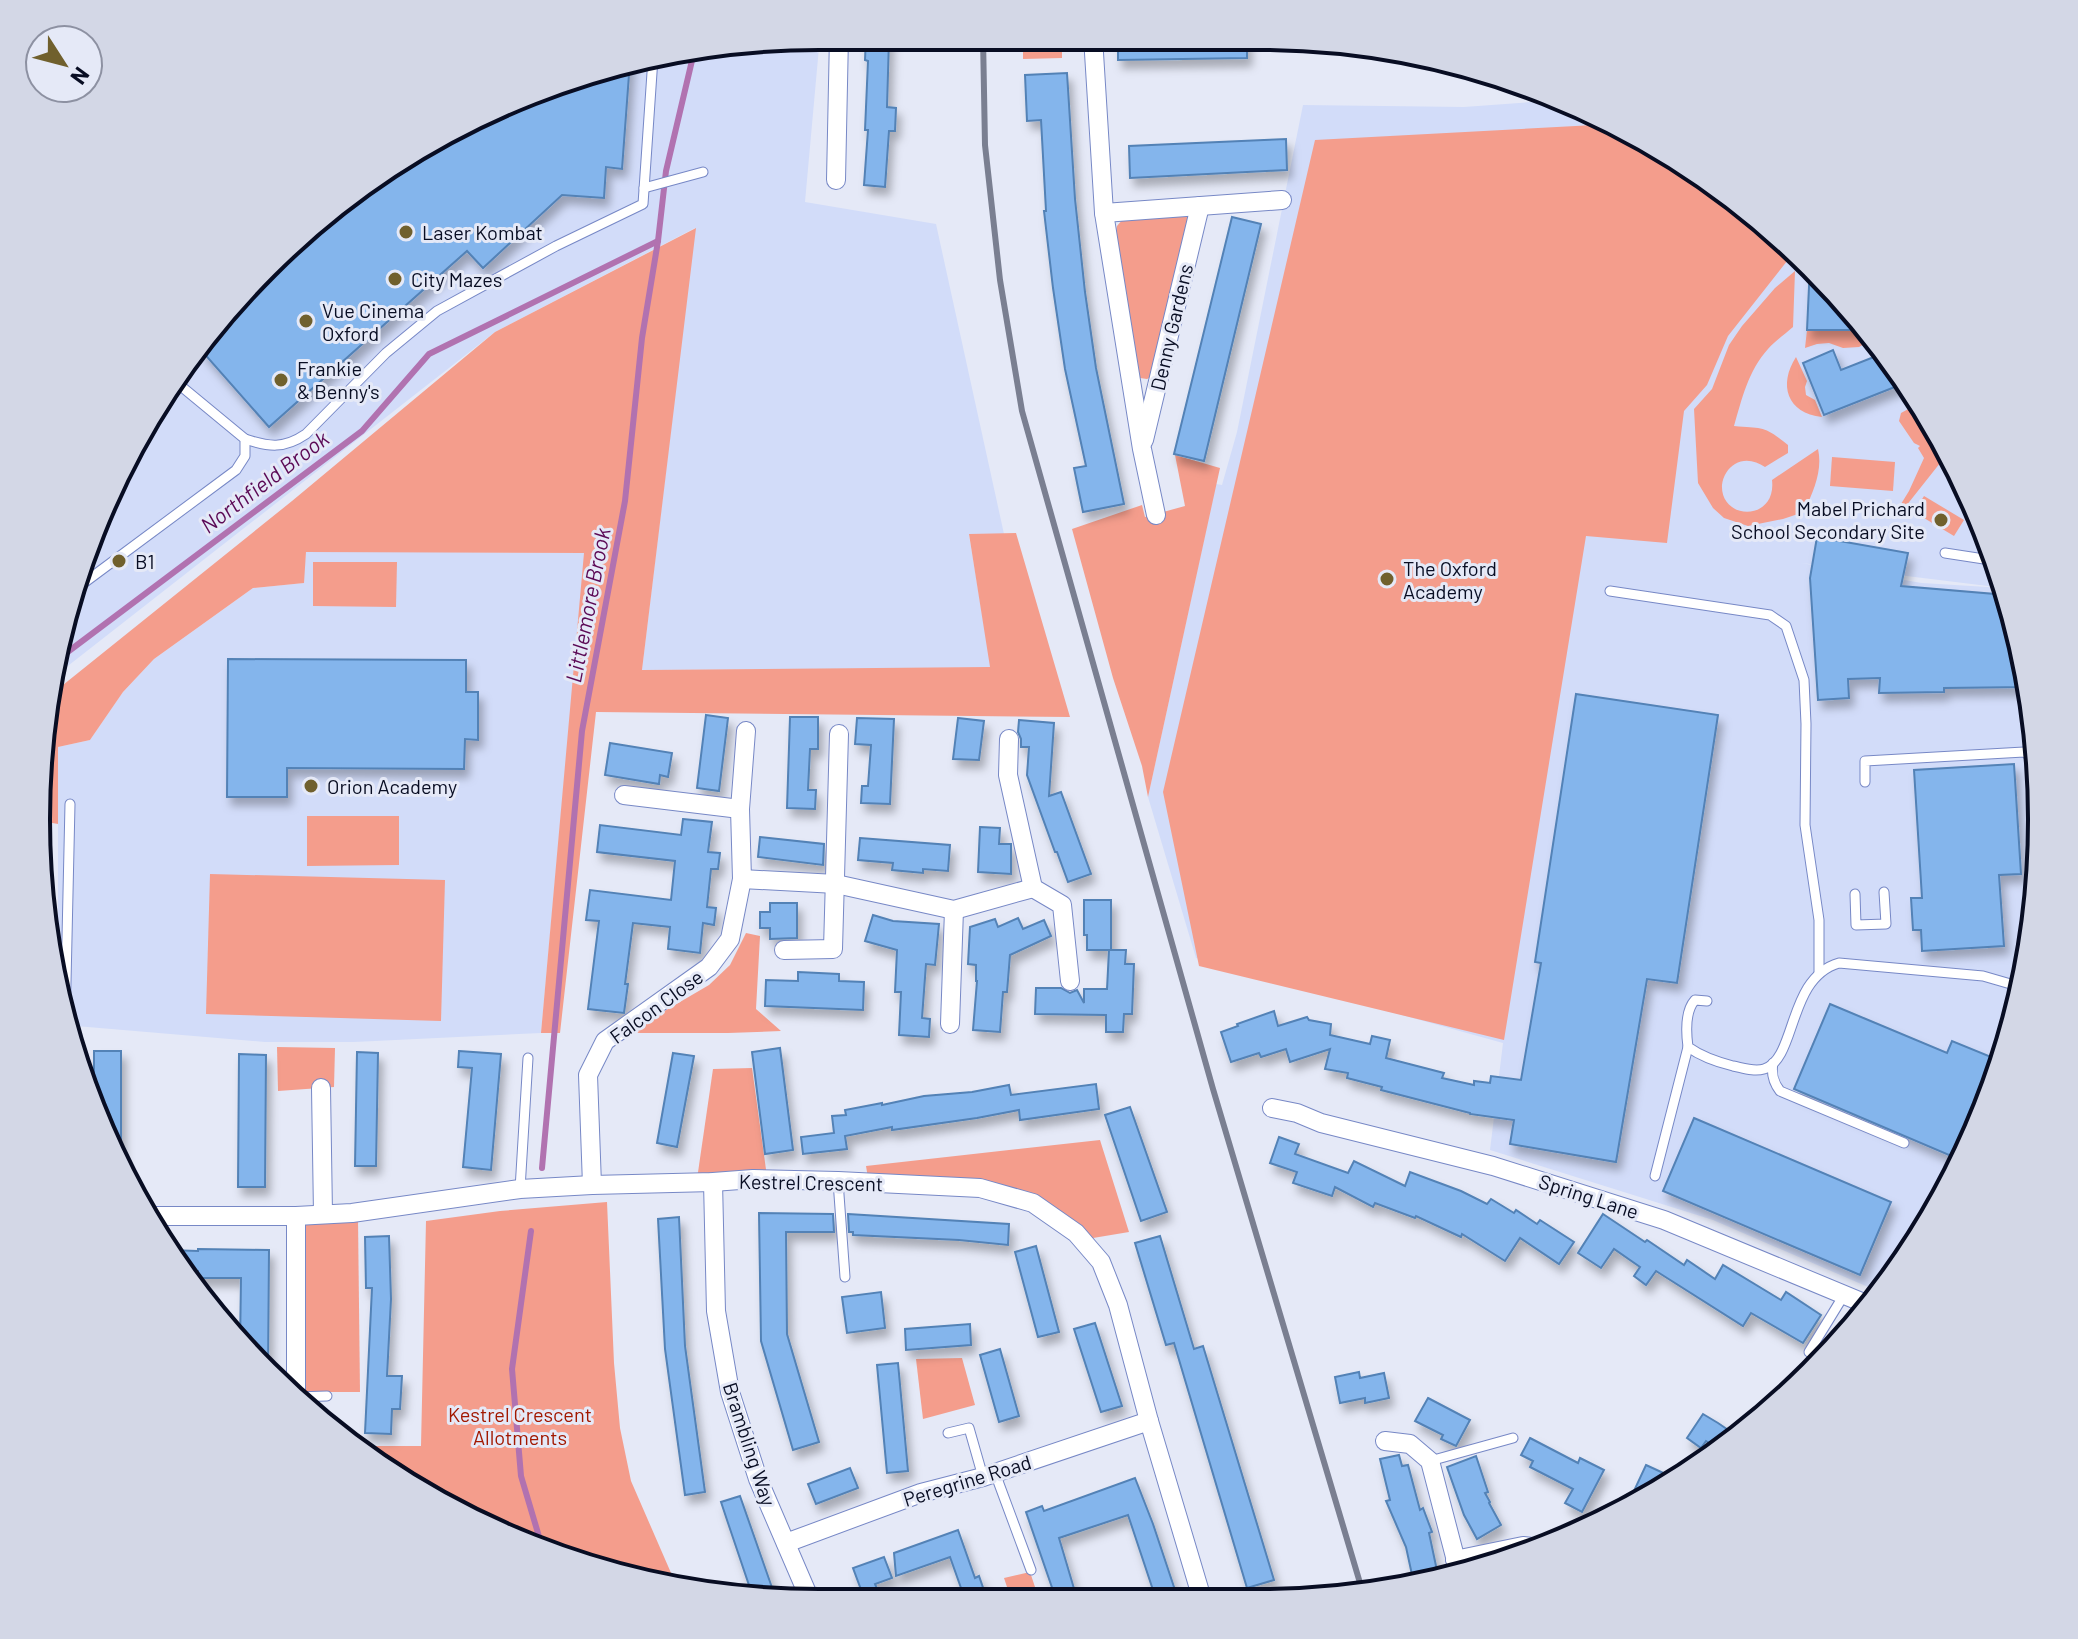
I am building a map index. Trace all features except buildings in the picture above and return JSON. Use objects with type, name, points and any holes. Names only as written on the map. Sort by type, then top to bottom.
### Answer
[{"type":"street","points":[[836,180],[839,50]]},
{"type":"street","name":"Denny Gardens","points":[[1094,50],[1104,213],[1142,449],[1156,515]]},
{"type":"street","points":[[1104,213],[1282,200]]},
{"type":"street","name":"Denny Gardens","points":[[1142,449],[1200,206]]},
{"type":"street","name":"Falcon Close","points":[[592,1185],[588,1075],[605,1041],[709,967],[730,939],[742,879],[740,809],[746,731]]},
{"type":"street","points":[[784,950],[833,949],[839,734]]},
{"type":"street","points":[[1009,739],[1008,775],[1033,888]]},
{"type":"street","points":[[624,795],[740,809]]},
{"type":"street","points":[[742,879],[836,884],[954,910],[1033,888],[1062,905],[1070,981]]},
{"type":"street","points":[[950,1024],[954,910]]},
{"type":"street","points":[[321,1088],[323,1214]]},
{"type":"street","name":"Spring Lane","points":[[1272,1108],[1300,1104],[1321,1123],[1493,1166],[1664,1220],[1858,1301]]},
{"type":"street","name":"Kestrel Crescent","points":[[161,1216],[352,1213],[520,1189],[753,1179],[980,1188],[1033,1203],[1076,1233],[1101,1262],[1118,1305],[1199,1589]]},
{"type":"street","name":"Brambling Way","points":[[713,1182],[716,1311],[730,1392],[758,1479],[805,1588]]},
{"type":"street","points":[[296,1216],[296,1383]]},
{"type":"street","name":"Peregrine Road","points":[[786,1543],[921,1493],[989,1475],[1149,1421]]},
{"type":"street","points":[[1385,1441],[1410,1444],[1430,1461],[1457,1563]]},
{"type":"lane","points":[[183,388],[245,439],[280,446],[293,443],[306,434],[386,353],[437,311],[556,246],[643,204],[652,69]]},
{"type":"lane","points":[[644,188],[703,172]]},
{"type":"lane","points":[[89,579],[236,470],[245,456],[245,439]]},
{"type":"lane","points":[[1945,553],[1982,559]]},
{"type":"lane","points":[[1610,591],[1770,615],[1786,626],[1804,680],[1805,825],[1819,920],[1819,972]]},
{"type":"lane","points":[[1865,782],[1865,761],[2024,752]]},
{"type":"lane","points":[[66,975],[70,804]]},
{"type":"lane","points":[[1855,894],[1856,925],[1886,924],[1884,892]]},
{"type":"lane","points":[[1904,1143],[1780,1091],[1776,1086],[1771,1072],[1773,1063],[1786,1040],[1805,991],[1819,972],[1839,963],[1983,976],[2010,984]]},
{"type":"lane","points":[[1655,1176],[1688,1047],[1691,1005],[1695,1000],[1707,1001]]},
{"type":"lane","points":[[1688,1047],[1709,1059],[1742,1068],[1765,1069],[1773,1063]]},
{"type":"lane","points":[[520,1189],[528,1058]]},
{"type":"lane","points":[[838,1181],[845,1277]]},
{"type":"lane","points":[[1812,1354],[1809,1352],[1844,1295]]},
{"type":"lane","points":[[310,1397],[327,1396]]},
{"type":"lane","points":[[948,1433],[969,1428],[1031,1570]]},
{"type":"lane","points":[[1430,1461],[1513,1438]]},
{"type":"shaded area","points":[[819,50],[805,202],[936,224],[1004,534],[969,535],[991,668],[642,670],[695,228],[495,332],[65,668],[91,572],[129,479],[153,435],[209,351],[241,312],[275,275],[351,209],[435,153],[479,129],[572,91],[669,65],[769,52]]},
{"type":"shaded area","points":[[1534,102],[1599,129],[1643,153],[1727,209],[1803,275],[1869,351],[1925,435],[1949,479],[1992,586],[1801,563],[1922,583],[1992,587],[2013,669],[2026,769],[2026,870],[2013,970],[2002,1019],[1987,1067],[1949,1160],[1925,1204],[1869,1288],[1713,1220],[1490,1150],[1503,1043],[1196,958],[1148,797],[1216,484],[1222,485],[1237,432],[1303,105],[1464,107]]},
{"type":"shaded area","name":"Orion Academy","points":[[306,551],[585,553],[541,1033],[354,1042],[265,1042],[78,1026],[58,926],[58,747],[90,740],[123,692],[154,659],[253,588],[303,583]]},
{"type":"green space","points":[[1023,50],[1062,50],[1062,58],[1023,59]]},
{"type":"green space","name":"The Oxford Academy","points":[[1590,125],[1686,180],[1727,209],[1787,261],[1728,336],[1707,385],[1684,411],[1667,543],[1586,536],[1504,1040],[1199,966],[1163,792],[1315,140]]},
{"type":"green space","points":[[1189,216],[1153,376],[1140,378],[1136,373],[1115,235],[1117,226],[1123,219]]},
{"type":"green space","points":[[696,228],[642,670],[990,667],[969,534],[1016,533],[1070,717],[596,712],[560,1033],[541,1033],[584,553],[306,552],[304,583],[253,588],[154,659],[123,692],[90,740],[58,747],[58,824],[50,823],[52,769],[62,685],[292,501],[495,332]]},
{"type":"green space","points":[[1795,271],[1793,327],[1771,346],[1755,367],[1734,426],[1768,431],[1788,445],[1788,453],[1765,467],[1747,461],[1732,466],[1722,485],[1724,497],[1738,510],[1758,510],[1766,504],[1771,494],[1772,480],[1818,449],[1818,473],[1804,512],[1748,526],[1724,518],[1713,508],[1698,483],[1694,409],[1712,389],[1729,345],[1742,326],[1775,288]]},
{"type":"green space","points":[[1807,330],[1852,330],[1864,344],[1843,348],[1829,343],[1805,348]]},
{"type":"green space","points":[[1796,357],[1807,381],[1806,395],[1815,400],[1822,417],[1801,410],[1789,396],[1788,378]]},
{"type":"green space","points":[[1909,409],[1940,463],[1906,506],[1901,504],[1924,458],[1918,448],[1920,446],[1914,443],[1899,421],[1901,413]]},
{"type":"green space","points":[[1175,455],[1220,468],[1148,797],[1142,766],[1113,678],[1072,529],[1142,505],[1145,517],[1185,506]]},
{"type":"green space","points":[[1832,457],[1895,462],[1893,491],[1830,486]]},
{"type":"green space","points":[[1924,496],[1964,520],[1954,536],[1914,512]]},
{"type":"green space","points":[[313,562],[397,562],[396,607],[313,606]]},
{"type":"green space","points":[[307,816],[399,816],[399,865],[307,866]]},
{"type":"green space","points":[[210,874],[445,880],[441,1021],[206,1014]]},
{"type":"green space","points":[[746,933],[760,936],[756,1009],[781,1031],[627,1033],[709,985],[730,965]]},
{"type":"green space","points":[[277,1047],[335,1048],[334,1087],[278,1091]]},
{"type":"green space","points":[[752,1068],[768,1184],[696,1186],[713,1069]]},
{"type":"green space","points":[[1100,1140],[1129,1232],[1087,1239],[1034,1202],[869,1184],[866,1166]]},
{"type":"green space","name":"Kestrel Crescent Allotments","points":[[607,1202],[620,1428],[631,1481],[672,1574],[620,1563],[525,1530],[435,1486],[374,1446],[421,1446],[426,1221]]},
{"type":"green space","points":[[358,1218],[360,1392],[303,1390],[300,1220]]},
{"type":"green space","points":[[962,1358],[975,1405],[923,1419],[916,1359]]},
{"type":"green space","points":[[1030,1572],[1036,1589],[1008,1589],[1004,1578]]},
{"type":"waterway","name":"Littlemore Brook","points":[[542,1168],[582,731],[625,501],[642,338],[666,171],[692,61]]},
{"type":"waterway","name":"Northfield Brook","points":[[69,651],[362,431],[429,354],[658,241]]},
{"type":"waterway","name":"Littlemore Brook","points":[[531,1231],[512,1369],[521,1476],[539,1535]]},
{"type":"railway","points":[[983,50],[985,145],[1000,280],[1022,411],[1213,1089],[1360,1582]]},
{"type":"place","name":"Laser Kombat","points":[[406,232]]},
{"type":"place","name":"City Mazes","points":[[395,279]]},
{"type":"place","name":"Vue Cinema Oxford","points":[[306,321]]},
{"type":"place","name":"Frankie & Benny's","points":[[281,380]]},
{"type":"place","name":"Mabel Prichard School Secondary Site","points":[[1941,520]]},
{"type":"place","name":"B1","points":[[119,561]]},
{"type":"place","name":"The Oxford Academy","points":[[1387,579]]},
{"type":"place","name":"Orion Academy","points":[[311,786]]}]
